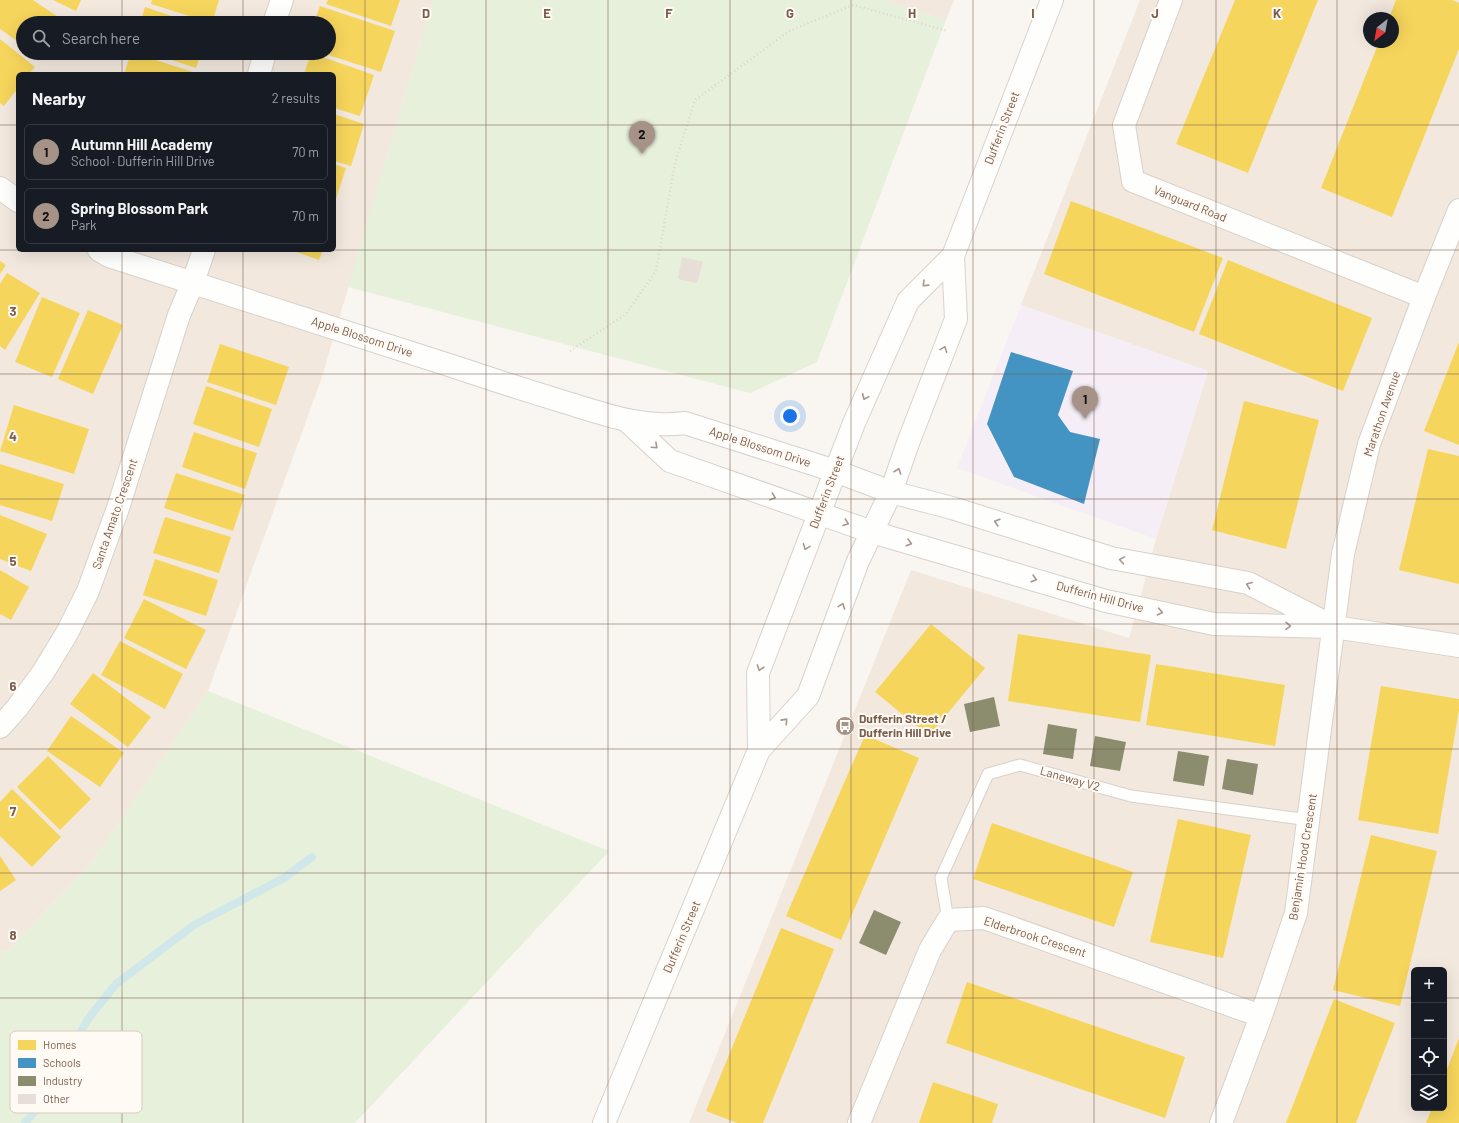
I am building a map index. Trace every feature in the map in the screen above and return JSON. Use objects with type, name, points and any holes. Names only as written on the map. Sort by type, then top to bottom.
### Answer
[{"type":"street","points":[[276,16],[282,0]]},
{"type":"street","name":"Dufferin Street","points":[[759,750],[758,673],[835,471],[854,423],[908,301],[953,256],[1052,0]]},
{"type":"street","name":"Vanguard Road","points":[[1171,0],[1124,125],[1133,181],[1424,297]]},
{"type":"street","points":[[259,72],[263,60]]},
{"type":"street","points":[[0,188],[16,200]]},
{"type":"street","name":"Marathon Avenue","points":[[1334,627],[1343,554],[1369,444],[1424,297],[1459,210]]},
{"type":"street","name":"Apple Blossom Drive","points":[[102,252],[109,256],[509,385],[626,420],[668,425],[685,423],[835,471],[891,492]]},
{"type":"street","name":"Santa Amato Crescent","points":[[0,727],[17,708],[48,665],[67,633],[88,591],[118,508],[179,315],[203,252]]},
{"type":"street","name":"Dufferin Street","points":[[604,1123],[759,750],[808,696],[858,561],[891,492],[908,443],[956,319],[953,256]]},
{"type":"street","name":"Apple Blossom Drive","points":[[626,420],[670,461],[872,532]]},
{"type":"street","name":"Dufferin Hill Drive","points":[[891,492],[952,508],[1111,558],[1248,583],[1334,627]]},
{"type":"street","name":"Dufferin Hill Drive","points":[[872,532],[1106,601],[1214,624],[1334,627],[1459,646]]},
{"type":"street","name":"Benjamin Hood Crescent","points":[[1221,1123],[1261,1016],[1296,913],[1334,627]]},
{"type":"street","name":"Elderbrook Crescent","points":[[948,920],[984,918],[1261,1016]]},
{"type":"street","points":[[859,1123],[930,950],[948,920]]},
{"type":"lane","name":"Laneway V2","points":[[948,920],[940,878],[988,774],[1020,765],[1131,796],[1309,820]]},
{"type":"path","points":[[570,351],[626,314],[656,271],[675,163],[695,100],[789,31],[853,5],[948,31]]},
{"type":"shaded area","points":[[0,0],[433,0],[321,380],[208,691],[95,858],[10,949],[0,952]]},
{"type":"shaded area","points":[[883,0],[954,0],[946,20]]},
{"type":"shaded area","points":[[1140,0],[1459,0],[1459,1123],[689,1123],[911,570],[1129,638],[1156,539],[1208,371],[1021,305]]},
{"type":"shaded area","points":[[1021,305],[1208,371],[1156,539],[957,468]]},
{"type":"green space","points":[[433,0],[883,0],[946,20],[817,362],[750,393],[348,287]]},
{"type":"green space","points":[[208,691],[609,851],[355,1123],[0,1123],[0,952],[10,949],[95,858]]},
{"type":"building: Homes","points":[[0,0],[33,0],[57,16],[16,16],[16,40],[0,29]]},
{"type":"building: Homes","points":[[53,0],[81,0],[76,11]]},
{"type":"building: Homes","points":[[152,0],[219,0],[214,16],[190,16],[151,4]]},
{"type":"building: Homes","points":[[328,0],[400,0],[391,26],[326,4]]},
{"type":"building: Homes","points":[[1235,0],[1318,0],[1248,173],[1176,144]]},
{"type":"building: Homes","points":[[1396,0],[1452,0],[1459,3],[1459,49],[1392,217],[1321,188],[1377,48],[1399,48],[1399,12],[1391,12]]},
{"type":"building: Homes","points":[[320,6],[395,31],[381,72],[336,58],[336,16],[316,16]]},
{"type":"building: Homes","points":[[145,7],[171,16],[142,16]]},
{"type":"building: Homes","points":[[0,39],[16,52],[16,60],[26,60],[35,67],[31,72],[16,72],[16,91],[4,106],[0,103]]},
{"type":"building: Homes","points":[[129,60],[156,60],[193,72],[125,72]]},
{"type":"building: Homes","points":[[171,60],[199,60],[196,68]]},
{"type":"building: Homes","points":[[309,60],[331,60],[374,75],[360,116],[336,109],[336,72],[305,72]]},
{"type":"building: Homes","points":[[336,115],[364,124],[351,166],[336,162]]},
{"type":"building: Homes","points":[[336,165],[346,168],[336,199]]},
{"type":"building: Homes","points":[[1071,201],[1223,258],[1194,332],[1044,274]]},
{"type":"building: Homes","points":[[297,252],[322,252],[319,260]]},
{"type":"building: Homes","points":[[1228,260],[1372,318],[1343,391],[1199,334]]},
{"type":"building: Homes","points":[[0,261],[6,265],[0,274]]},
{"type":"building: Homes","points":[[7,273],[40,293],[5,350],[0,346],[0,284]]},
{"type":"building: Homes","points":[[42,297],[80,313],[52,377],[15,362]]},
{"type":"building: Homes","points":[[88,310],[123,325],[93,394],[58,379]]},
{"type":"building: Homes","points":[[1459,342],[1459,445],[1424,431]]},
{"type":"building: Homes","points":[[220,344],[289,367],[276,405],[207,382]]},
{"type":"building: Homes","points":[[206,386],[272,409],[259,447],[193,424]]},
{"type":"building: Homes","points":[[1244,401],[1319,420],[1286,549],[1212,530]]},
{"type":"building: Homes","points":[[14,405],[89,429],[74,474],[0,451]]},
{"type":"building: Homes","points":[[194,432],[257,453],[245,489],[182,467]]},
{"type":"building: Homes","points":[[1428,449],[1459,456],[1459,584],[1399,570]]},
{"type":"building: Homes","points":[[0,464],[64,484],[52,521],[0,505]]},
{"type":"building: Homes","points":[[176,473],[245,495],[233,531],[164,508]]},
{"type":"building: Homes","points":[[0,515],[47,534],[31,571],[0,559]]},
{"type":"building: Homes","points":[[165,517],[231,537],[219,573],[153,553]]},
{"type":"building: Homes","points":[[155,559],[218,580],[206,616],[143,595]]},
{"type":"building: Homes","points":[[0,570],[29,587],[11,620],[0,614]]},
{"type":"building: Homes","points":[[144,599],[206,630],[186,669],[124,638]]},
{"type":"building: Homes","points":[[931,624],[985,668],[929,736],[875,692]]},
{"type":"building: Homes","points":[[1018,634],[1151,655],[1140,722],[1008,701]]},
{"type":"building: Homes","points":[[120,641],[183,674],[165,709],[101,675]]},
{"type":"building: Homes","points":[[1156,664],[1285,685],[1275,746],[1146,725]]},
{"type":"building: Homes","points":[[93,673],[151,717],[128,747],[70,704]]},
{"type":"building: Homes","points":[[1381,686],[1459,699],[1459,710],[1438,834],[1358,820]]},
{"type":"building: Homes","points":[[71,716],[124,753],[100,787],[47,751]]},
{"type":"building: Homes","points":[[865,735],[919,758],[841,940],[786,916]]},
{"type":"building: Homes","points":[[48,756],[91,799],[60,830],[17,787]]},
{"type":"building: Homes","points":[[12,789],[61,837],[32,867],[0,836],[0,802]]},
{"type":"building: Homes","points":[[1178,819],[1251,835],[1223,958],[1150,942]]},
{"type":"building: Homes","points":[[992,823],[1133,872],[1114,927],[973,879]]},
{"type":"building: Homes","points":[[1371,835],[1437,851],[1400,1006],[1333,990]]},
{"type":"building: Homes","points":[[0,856],[16,880],[0,891]]},
{"type":"building: Homes","points":[[781,928],[834,949],[763,1123],[737,1123],[706,1111]]},
{"type":"building: Homes","points":[[967,982],[1185,1057],[1165,1118],[946,1043]]},
{"type":"building: Homes","points":[[1334,999],[1395,1023],[1356,1123],[1286,1123]]},
{"type":"building: Homes","points":[[1459,1038],[1459,1123],[1426,1123],[1431,1111],[1447,1111],[1447,1069]]},
{"type":"building: Homes","points":[[933,1082],[998,1104],[992,1123],[919,1123]]},
{"type":"building: Schools","points":[[1011,352],[1073,371],[1058,415],[1070,432],[1100,439],[1084,504],[1014,477],[987,424]]},
{"type":"building: Industry","points":[[994,697],[1000,726],[970,732],[964,704]]},
{"type":"building: Industry","points":[[1048,724],[1077,729],[1073,759],[1043,754]]},
{"type":"building: Industry","points":[[1095,736],[1126,742],[1120,771],[1090,766]]},
{"type":"building: Industry","points":[[1178,751],[1209,756],[1204,786],[1173,781]]},
{"type":"building: Industry","points":[[1227,759],[1258,764],[1253,795],[1222,789]]},
{"type":"building: Industry","points":[[874,910],[901,922],[886,955],[859,943]]},
{"type":"building: Other","points":[[682,257],[703,262],[697,283],[678,279]]},
{"type":"waterway","points":[[81,1031],[88,1019],[116,984],[194,925],[284,878],[312,857]]},
{"type":"waterway","points":[[25,1123],[34,1113]]},
{"type":"place","name":"Spring Blossom Park","points":[[642,154]]},
{"type":"place","name":"Autumn Hill Academy","points":[[1085,419]]},
{"type":"place","name":"Dufferin Street / Dufferin Hill Drive","points":[[845,726]]}]
